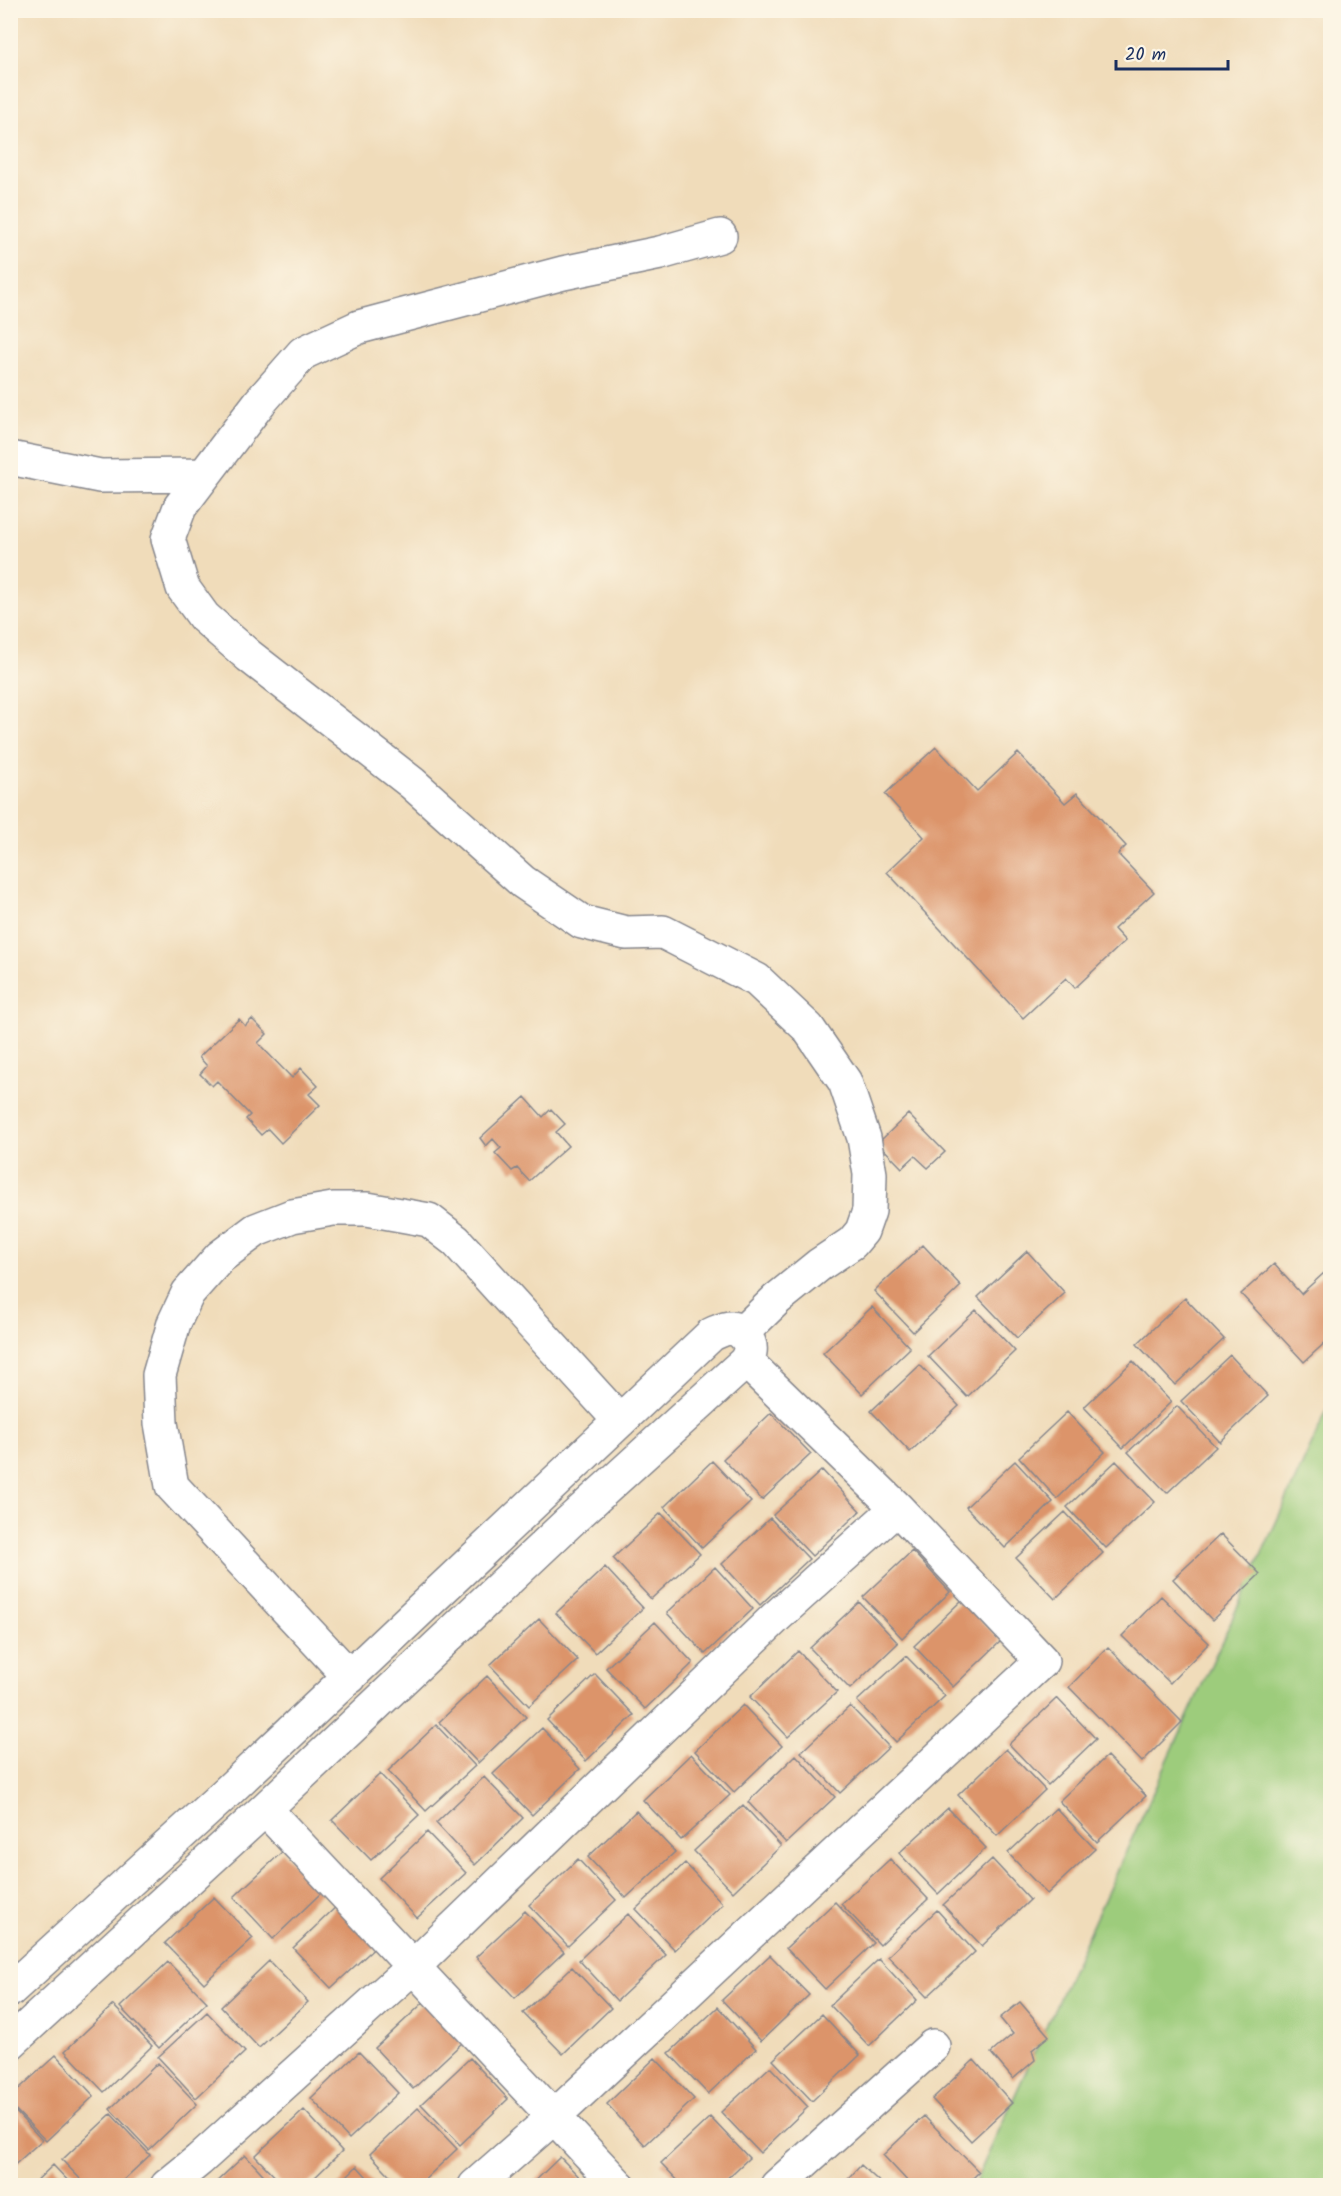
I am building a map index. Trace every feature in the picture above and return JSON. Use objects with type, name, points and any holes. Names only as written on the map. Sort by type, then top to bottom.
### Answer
[{"type":"street","points":[[10,2043],[265,1809],[568,1523],[744,1347],[777,1299],[819,1265],[852,1243],[862,1231],[869,1210],[870,1174],[864,1138],[845,1082],[808,1028],[757,980],[663,932],[626,933],[582,922],[523,882],[412,783],[249,656],[204,617],[183,588],[168,539],[180,507],[260,402],[303,353],[359,327],[563,273],[660,253],[720,236]]},
{"type":"street","points":[[10,458],[100,476],[204,475]]},
{"type":"street","points":[[350,1677],[172,1486],[161,1423],[159,1376],[174,1323],[188,1293],[220,1257],[256,1230],[292,1216],[333,1209],[367,1209],[429,1220],[456,1241],[620,1421]]},
{"type":"street","points":[[10,1990],[227,1792],[712,1334],[728,1328],[735,1329],[744,1347],[1042,1660],[555,2116],[475,2186]]},
{"type":"street","points":[[167,2186],[199,2160],[414,1966],[776,1617],[897,1508]]},
{"type":"street","points":[[265,1809],[619,2186]]},
{"type":"street","points":[[777,2186],[933,2046]]},
{"type":"green space","points":[[1330,1404],[1330,2185],[974,2185]]},
{"type":"building","points":[[936,747],[977,791],[1018,753],[1065,803],[1077,793],[1126,846],[1118,854],[1154,892],[1114,929],[1125,941],[1075,988],[1066,978],[1023,1018],[887,872],[924,837],[885,794]]},
{"type":"building","points":[[239,1019],[245,1026],[252,1019],[267,1034],[258,1043],[292,1078],[301,1068],[318,1086],[309,1094],[320,1105],[281,1143],[268,1129],[261,1135],[246,1119],[250,1115],[217,1081],[212,1086],[200,1074],[207,1066],[199,1057]]},
{"type":"building","points":[[525,1097],[543,1117],[551,1109],[565,1124],[556,1132],[568,1146],[529,1181],[517,1168],[512,1171],[495,1153],[501,1148],[493,1139],[486,1146],[480,1138]]},
{"type":"building","points":[[908,1114],[945,1152],[928,1168],[915,1156],[902,1168],[878,1143]]},
{"type":"building","points":[[923,1245],[961,1286],[913,1332],[874,1291]]},
{"type":"building","points":[[1027,1251],[1065,1293],[1017,1338],[978,1297]]},
{"type":"building","points":[[1274,1264],[1301,1294],[1324,1273],[1330,1280],[1330,1338],[1304,1362],[1241,1294]]},
{"type":"building","points":[[1185,1298],[1224,1339],[1175,1385],[1137,1344]]},
{"type":"building","points":[[872,1307],[910,1348],[862,1394],[823,1353]]},
{"type":"building","points":[[976,1310],[1015,1351],[967,1397],[928,1356]]},
{"type":"building","points":[[1230,1355],[1268,1396],[1220,1442],[1181,1401]]},
{"type":"building","points":[[1133,1361],[1171,1402],[1123,1448],[1084,1407]]},
{"type":"building","points":[[920,1365],[959,1406],[910,1452],[871,1411]]},
{"type":"building","points":[[1177,1406],[1216,1447],[1167,1493],[1128,1452]]},
{"type":"building","points":[[1067,1412],[1105,1452],[1057,1499],[1019,1457]]},
{"type":"building","points":[[771,1413],[811,1454],[762,1500],[723,1459]]},
{"type":"building","points":[[712,1461],[751,1502],[702,1548],[664,1507]]},
{"type":"building","points":[[1015,1461],[1053,1502],[1005,1548],[966,1507]]},
{"type":"building","points":[[1116,1461],[1155,1502],[1106,1548],[1067,1507]]},
{"type":"building","points":[[822,1470],[860,1511],[812,1556],[773,1515]]},
{"type":"building","points":[[1065,1512],[1103,1553],[1055,1599],[1016,1558]]},
{"type":"building","points":[[661,1513],[700,1554],[651,1599],[613,1558]]},
{"type":"building","points":[[770,1518],[809,1559],[760,1605],[722,1564]]},
{"type":"building","points":[[1221,1534],[1260,1574],[1212,1620],[1173,1579]]},
{"type":"building","points":[[912,1551],[950,1592],[902,1638],[863,1597]]},
{"type":"building","points":[[605,1567],[643,1608],[595,1653],[556,1613]]},
{"type":"building","points":[[715,1567],[753,1609],[705,1654],[667,1613]]},
{"type":"building","points":[[1161,1596],[1209,1643],[1170,1683],[1122,1636]]},
{"type":"building","points":[[962,1600],[1001,1641],[953,1687],[914,1646]]},
{"type":"building","points":[[859,1602],[898,1643],[850,1689],[810,1648]]},
{"type":"building","points":[[539,1619],[578,1660],[529,1706],[490,1665]]},
{"type":"building","points":[[655,1622],[693,1663],[645,1709],[606,1668]]},
{"type":"building","points":[[1108,1647],[1182,1722],[1142,1762],[1069,1687]]},
{"type":"building","points":[[798,1651],[837,1692],[788,1737],[750,1697]]},
{"type":"building","points":[[906,1656],[945,1696],[896,1742],[857,1701]]},
{"type":"building","points":[[595,1674],[634,1715],[586,1761],[547,1720]]},
{"type":"building","points":[[487,1676],[526,1717],[478,1763],[439,1722]]},
{"type":"building","points":[[1057,1698],[1096,1739],[1048,1785],[1009,1744]]},
{"type":"building","points":[[743,1705],[782,1746],[734,1792],[695,1751]]},
{"type":"building","points":[[850,1706],[889,1747],[840,1793],[801,1752]]},
{"type":"building","points":[[436,1725],[475,1766],[426,1811],[388,1771]]},
{"type":"building","points":[[542,1728],[580,1769],[532,1815],[493,1774]]},
{"type":"building","points":[[1006,1749],[1045,1790],[997,1836],[958,1795]]},
{"type":"building","points":[[691,1754],[730,1795],[681,1840],[643,1800]]},
{"type":"building","points":[[796,1755],[835,1797],[786,1843],[748,1802]]},
{"type":"building","points":[[1107,1756],[1146,1796],[1097,1842],[1059,1801]]},
{"type":"building","points":[[380,1774],[419,1815],[371,1860],[332,1820]]},
{"type":"building","points":[[484,1777],[523,1818],[475,1865],[436,1823]]},
{"type":"building","points":[[743,1805],[781,1846],[733,1892],[694,1851]]},
{"type":"building","points":[[948,1808],[986,1848],[938,1894],[899,1853]]},
{"type":"building","points":[[1056,1808],[1095,1849],[1047,1894],[1008,1853]]},
{"type":"building","points":[[636,1811],[675,1852],[626,1898],[588,1857]]},
{"type":"building","points":[[427,1832],[466,1873],[417,1918],[379,1878]]},
{"type":"building","points":[[282,1852],[321,1893],[273,1939],[234,1897]]},
{"type":"building","points":[[578,1859],[616,1900],[568,1946],[529,1905]]},
{"type":"building","points":[[890,1859],[928,1899],[880,1945],[841,1904]]},
{"type":"building","points":[[992,1859],[1030,1900],[982,1946],[943,1905]]},
{"type":"building","points":[[685,1863],[723,1904],[675,1950],[636,1909]]},
{"type":"building","points":[[214,1897],[253,1938],[204,1983],[165,1943]]},
{"type":"building","points":[[341,1902],[380,1943],[331,1988],[293,1948]]},
{"type":"building","points":[[835,1902],[874,1943],[825,1989],[786,1948]]},
{"type":"building","points":[[937,1910],[975,1952],[927,1997],[888,1956]]},
{"type":"building","points":[[525,1911],[564,1952],[515,1998],[476,1957]]},
{"type":"building","points":[[628,1914],[666,1955],[617,2001],[579,1960]]},
{"type":"building","points":[[770,1955],[809,1995],[761,2041],[722,2000]]},
{"type":"building","points":[[879,1959],[917,2000],[869,2046],[830,2005]]},
{"type":"building","points":[[269,1961],[308,2002],[259,2048],[221,2007]]},
{"type":"building","points":[[168,1962],[207,2002],[159,2048],[120,2007]]},
{"type":"building","points":[[572,1967],[611,2008],[563,2054],[523,2013]]},
{"type":"building","points":[[424,2002],[462,2043],[413,2089],[375,2048]]},
{"type":"building","points":[[1020,2002],[1049,2036],[1032,2050],[1035,2060],[1013,2079],[991,2053],[1013,2034],[1000,2018]]},
{"type":"building","points":[[113,2005],[152,2046],[104,2092],[65,2051]]},
{"type":"building","points":[[718,2007],[756,2049],[708,2094],[669,2053]]},
{"type":"building","points":[[207,2012],[245,2052],[196,2098],[158,2057]]},
{"type":"building","points":[[822,2014],[860,2055],[812,2101],[773,2060]]},
{"type":"building","points":[[359,2052],[398,2093],[349,2139],[311,2098]]},
{"type":"building","points":[[56,2055],[94,2096],[46,2141],[10,2104],[10,2097]]},
{"type":"building","points":[[470,2058],[508,2099],[460,2145],[421,2104]]},
{"type":"building","points":[[655,2058],[694,2099],[645,2145],[607,2104]]},
{"type":"building","points":[[974,2060],[1012,2103],[971,2141],[932,2099]]},
{"type":"building","points":[[158,2063],[197,2104],[149,2150],[110,2109]]},
{"type":"building","points":[[770,2067],[808,2107],[760,2153],[721,2112]]},
{"type":"building","points":[[10,2106],[42,2140],[10,2169]]},
{"type":"building","points":[[418,2108],[457,2149],[418,2186],[400,2186],[370,2154]]},
{"type":"building","points":[[304,2110],[342,2151],[306,2186],[284,2186],[255,2156]]},
{"type":"building","points":[[111,2114],[150,2155],[117,2186],[87,2186],[62,2160]]},
{"type":"building","points":[[924,2116],[979,2172],[965,2186],[912,2186],[883,2155]]},
{"type":"building","points":[[710,2117],[749,2158],[719,2186],[683,2186],[661,2163]]},
{"type":"building","points":[[245,2155],[274,2186],[212,2186]]},
{"type":"building","points":[[560,2157],[588,2186],[530,2186]]},
{"type":"building","points":[[53,2165],[73,2186],[31,2186]]},
{"type":"building","points":[[861,2165],[884,2186],[842,2186]]},
{"type":"building","points":[[357,2166],[375,2186],[337,2186]]}]
